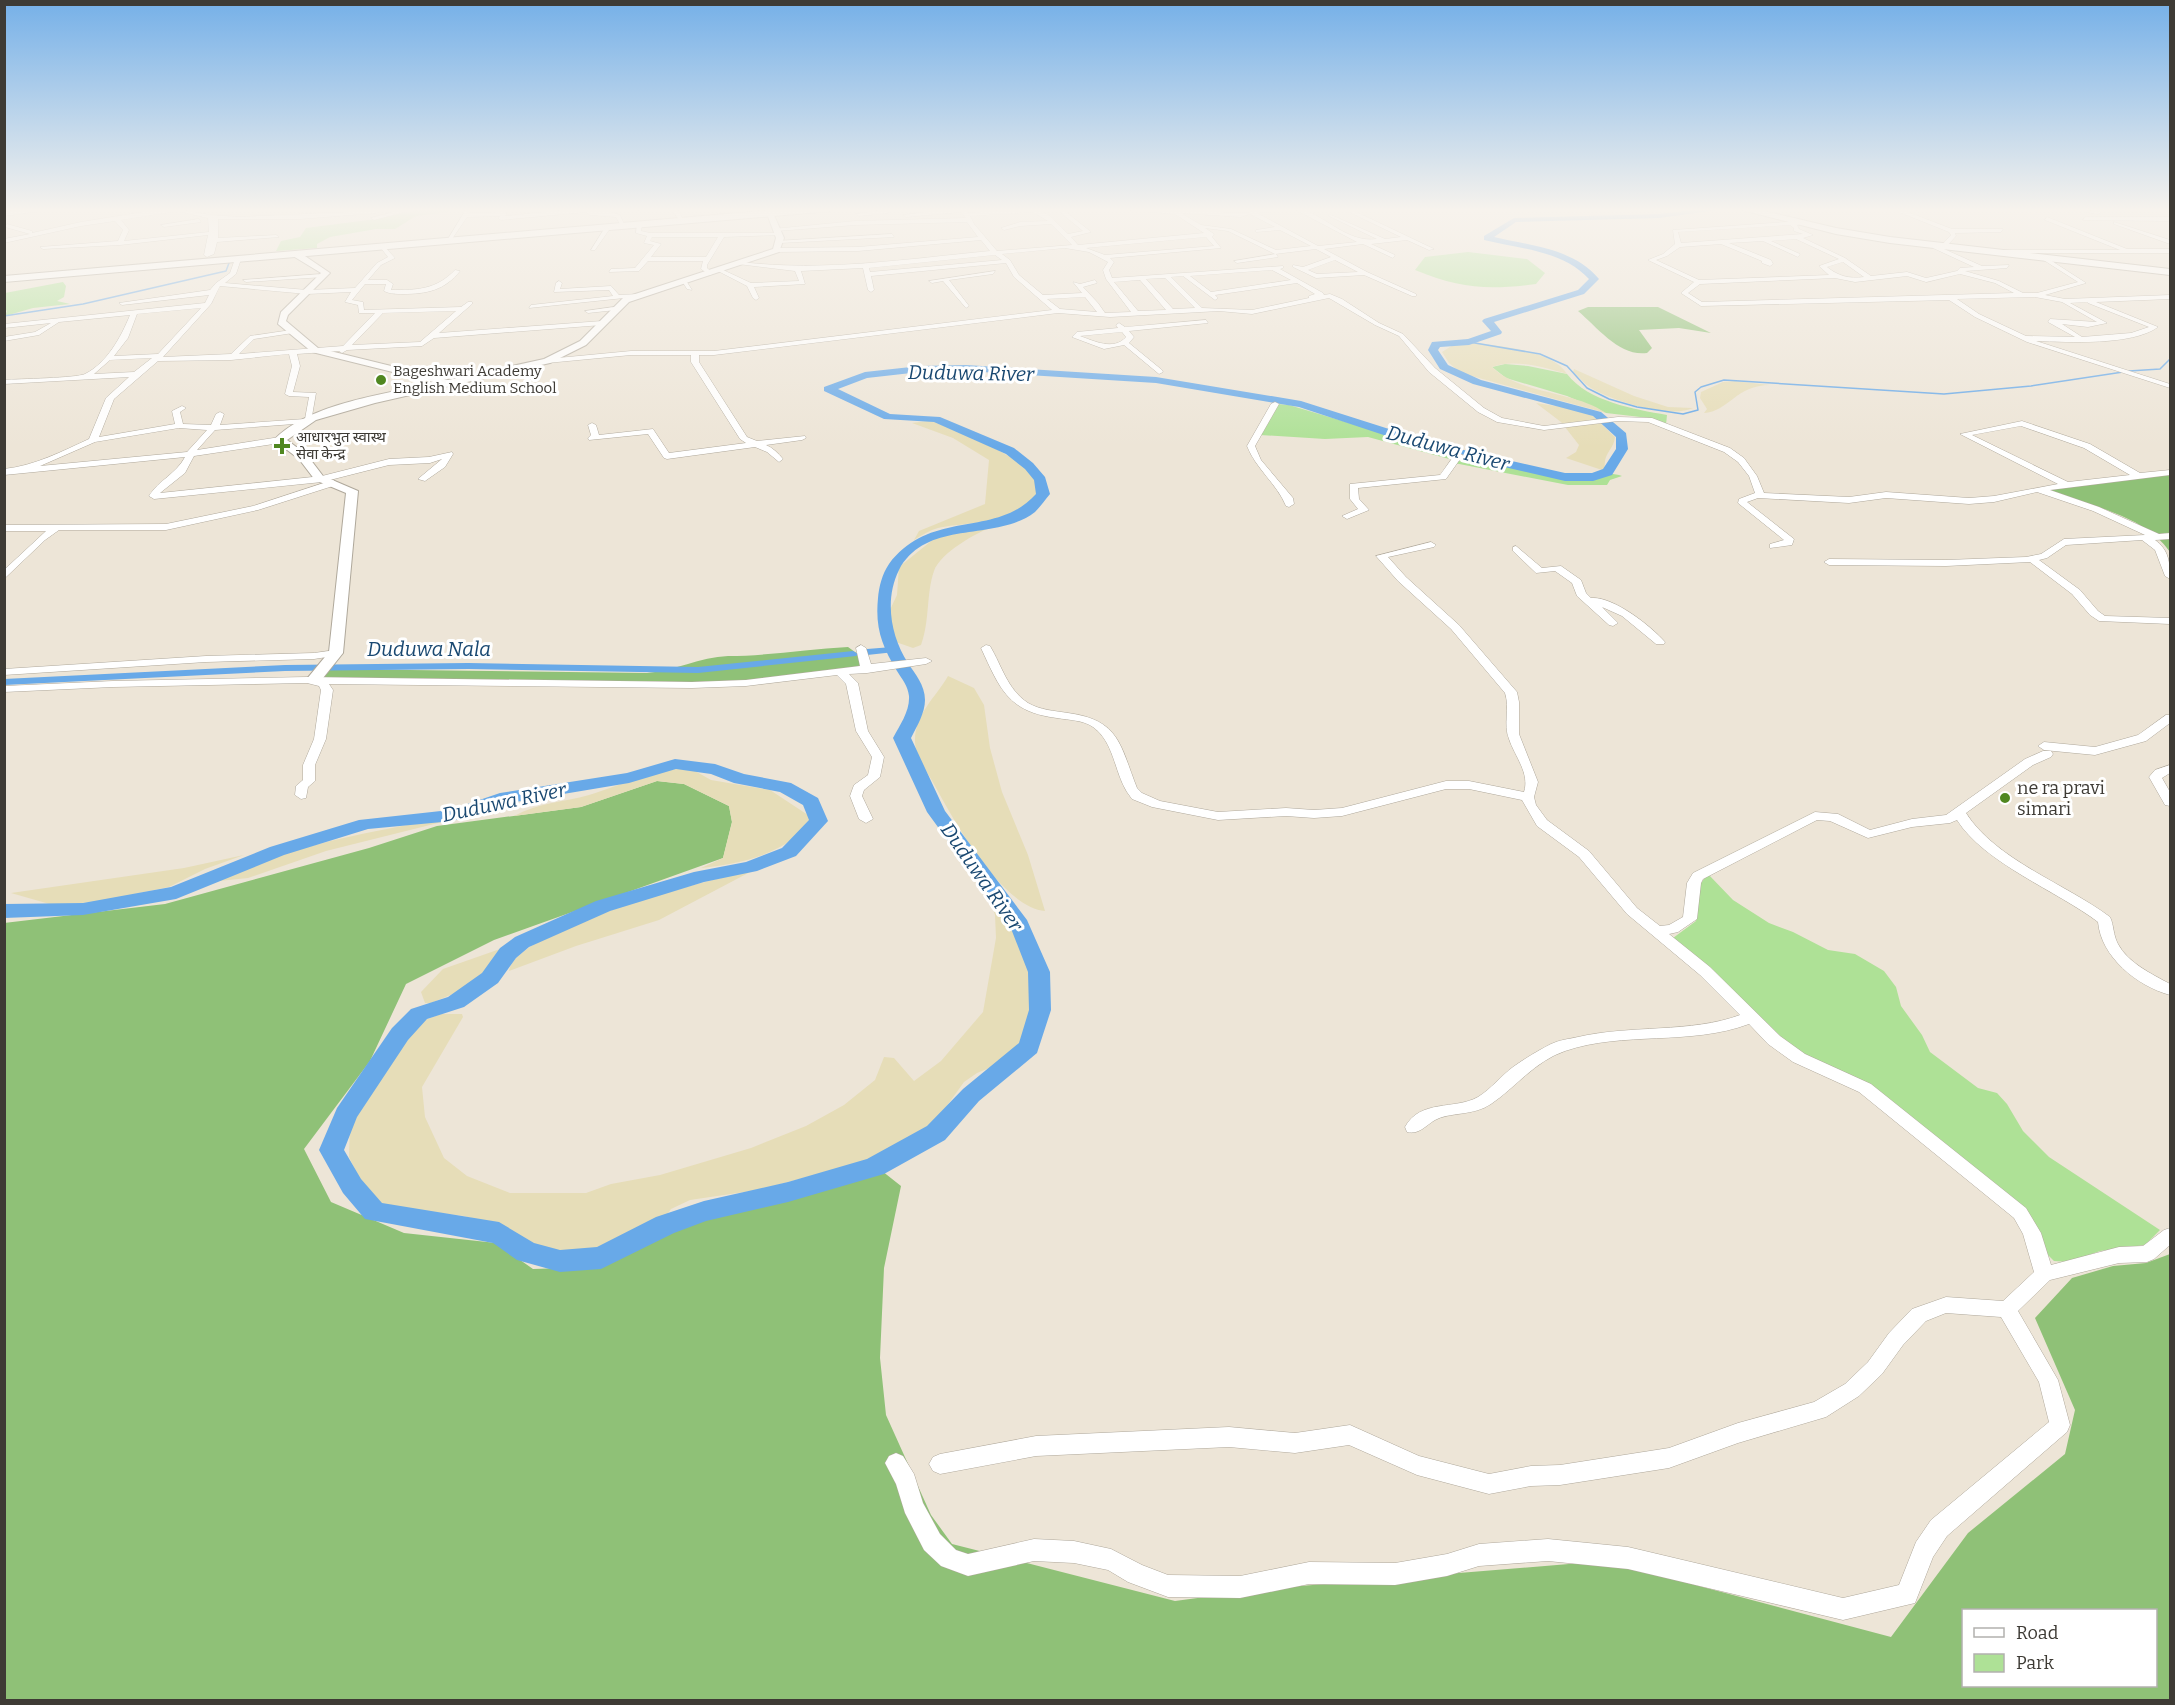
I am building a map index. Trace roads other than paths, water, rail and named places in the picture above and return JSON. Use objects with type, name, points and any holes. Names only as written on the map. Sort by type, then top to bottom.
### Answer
[{"type":"street","points":[[122,303],[209,288]]},
{"type":"street","points":[[93,440],[110,398],[135,374],[159,357],[207,305],[217,288]]},
{"type":"street","points":[[241,288],[307,292],[357,290]]},
{"type":"street","points":[[311,288],[284,314],[280,322],[315,350],[448,382]]},
{"type":"street","points":[[388,288],[387,291],[390,292],[431,292],[439,288]]},
{"type":"street","points":[[557,288],[556,291],[612,288],[617,297]]},
{"type":"street","points":[[547,361],[583,343],[614,309],[626,300],[677,288]]},
{"type":"street","points":[[751,288],[756,298]]},
{"type":"street","points":[[952,288],[966,306]]},
{"type":"street","points":[[1029,288],[1058,311]]},
{"type":"street","points":[[1082,288],[1106,314],[1123,329],[1130,337],[1125,343],[1104,347],[1077,336],[1123,329],[1194,321],[1207,322],[1197,331]]},
{"type":"street","points":[[1116,288],[1136,314]]},
{"type":"street","points":[[1150,288],[1173,313]]},
{"type":"street","points":[[1178,288],[1201,311]]},
{"type":"street","points":[[1201,288],[1225,305],[1219,309]]},
{"type":"street","points":[[1209,294],[1251,288]]},
{"type":"street","points":[[1311,288],[1321,294],[1296,301],[1330,296],[1401,335],[1432,370],[1481,410],[1514,424],[1544,428],[1618,419],[1649,420],[1727,450],[1741,460],[1754,476],[1760,494],[1757,495]]},
{"type":"street","points":[[1397,288],[1414,295]]},
{"type":"street","points":[[1691,288],[1684,293],[1696,301],[1707,304],[2024,296],[2066,288]]},
{"type":"street","points":[[2008,288],[2024,296]]},
{"type":"street","points":[[586,289],[588,299]]},
{"type":"street","points":[[357,290],[348,302],[361,303],[361,312],[463,309]]},
{"type":"street","points":[[1040,297],[1088,295]]},
{"type":"street","points":[[2038,295],[2061,301],[2104,323],[2088,325],[2050,321],[2081,337]]},
{"type":"street","points":[[2061,301],[2160,295],[2170,297]]},
{"type":"street","points":[[531,307],[588,299],[639,296]]},
{"type":"street","points":[[19,470],[55,458],[93,440],[179,426],[230,428],[310,419],[448,382],[547,361],[631,353],[694,354],[784,346],[1058,311],[1136,314],[1219,309],[1259,312],[1330,296]]},
{"type":"street","points":[[1952,298],[2022,338],[2056,352],[2170,386]]},
{"type":"street","points":[[2022,338],[2127,336],[2147,332],[2155,327],[2088,301]]},
{"type":"street","points":[[108,358],[231,358],[293,354],[344,347],[422,344],[470,303]]},
{"type":"street","points":[[4,326],[207,305]]},
{"type":"street","points":[[588,311],[614,309]]},
{"type":"street","points":[[338,357],[344,347],[381,311]]},
{"type":"street","points":[[87,376],[108,358],[123,338],[135,312]]},
{"type":"street","points":[[4,339],[37,334],[60,320]]},
{"type":"street","points":[[432,336],[602,323]]},
{"type":"street","points":[[231,358],[252,337],[291,332]]},
{"type":"street","points":[[374,346],[381,337]]},
{"type":"street","points":[[1125,343],[1159,372]]},
{"type":"street","points":[[293,354],[296,366],[289,394],[313,395],[307,413],[310,419]]},
{"type":"street","points":[[694,354],[694,362],[744,439],[770,450],[778,459]]},
{"type":"street","points":[[4,382],[135,374]]},
{"type":"street","points":[[1275,404],[1251,446],[1257,461],[1288,498],[1289,504]]},
{"type":"street","points":[[179,426],[176,411],[182,408]]},
{"type":"street","points":[[220,414],[216,426],[191,454],[182,471],[159,488],[154,496],[325,480]]},
{"type":"street","points":[[4,472],[191,454],[280,440],[310,419]]},
{"type":"street","points":[[2065,484],[1964,434],[2022,423],[2087,446],[2139,476]]},
{"type":"street","points":[[592,425],[595,435],[592,438],[650,431],[667,456],[802,438]]},
{"type":"street","points":[[280,440],[303,457],[325,480],[352,491],[336,653],[314,680]]},
{"type":"street","points":[[303,457],[338,452]]},
{"type":"street","points":[[4,528],[184,525],[255,508],[325,480],[389,462],[430,460],[449,454],[442,465],[422,479]]},
{"type":"street","points":[[1347,516],[1364,510],[1355,499],[1353,486],[1443,477],[1460,454]]},
{"type":"street","points":[[1773,546],[1789,543],[1789,538],[1742,501],[1757,495],[1849,500],[1886,495],[1969,501],[1994,499],[2065,484],[2170,472]]},
{"type":"street","points":[[2038,489],[2143,528],[2156,536]]},
{"type":"street","points":[[4,576],[42,538],[56,528]]},
{"type":"street","points":[[1829,562],[1946,563],[2032,559],[2044,556],[2064,542],[2170,536]]},
{"type":"street","points":[[2144,538],[2158,546],[2165,556],[2170,576]]},
{"type":"street","points":[[1431,545],[1381,556],[1401,579],[1455,627],[1515,700],[1513,736],[1532,782],[1528,797],[1530,806],[1542,823],[1584,854],[1632,911],[1705,971],[1749,1018],[1799,1058],[1865,1088],[2020,1213],[2032,1233],[2044,1274]]},
{"type":"street","points":[[1516,549],[1540,571],[1557,568],[1577,582],[1581,594],[1613,623]]},
{"type":"street","points":[[2032,559],[2075,591],[2083,598],[2087,608],[2103,619],[2170,621]]},
{"type":"street","points":[[1581,594],[1626,614],[1660,642]]},
{"type":"street","points":[[861,648],[867,670]]},
{"type":"street","points":[[986,648],[1004,686],[1024,705],[1044,713],[1087,719],[1108,734],[1131,789],[1137,796],[1151,802],[1207,814],[1231,816],[1342,812],[1446,785],[1469,785],[1528,797]]},
{"type":"street","points":[[4,672],[336,653]]},
{"type":"street","points":[[4,689],[113,684],[314,680],[692,685],[746,683],[926,661]]},
{"type":"street","points":[[840,672],[852,683],[856,718],[862,735],[878,757],[874,777],[858,788],[856,796],[866,819]]},
{"type":"street","points":[[301,795],[303,786],[309,781],[309,765],[320,739],[327,690],[324,684],[314,680]]},
{"type":"street","points":[[1658,932],[1673,929],[1690,919],[1694,883],[1698,876],[1815,816],[1833,817],[1868,834],[1912,823],[1950,819],[2045,750],[2095,751],[2142,738],[2170,717]]},
{"type":"street","points":[[2170,769],[2155,777],[2170,802]]},
{"type":"street","points":[[1960,813],[1963,822],[1976,834],[2032,876],[2088,905],[2105,920],[2104,929],[2114,952],[2124,962],[2170,990]]},
{"type":"street","points":[[1413,1126],[1432,1113],[1466,1108],[1484,1101],[1518,1071],[1558,1047],[1601,1037],[1655,1034],[1730,1025],[1749,1018]]},
{"type":"street","points":[[940,1464],[1036,1446],[1229,1437],[1295,1443],[1350,1435],[1417,1465],[1489,1484],[1530,1476],[1560,1475],[1670,1458],[1738,1433],[1819,1410],[1860,1383],[1919,1315],[1946,1305],[2007,1310],[2044,1274],[2119,1255],[2147,1254],[2170,1235]]},
{"type":"street","points":[[896,1463],[906,1481],[913,1506],[932,1542],[949,1558],[968,1565],[1034,1550],[1074,1552],[1111,1560],[1137,1574],[1168,1586],[1240,1587],[1309,1573],[1395,1574],[1447,1565],[1479,1555],[1548,1550],[1628,1558],[1843,1609],[1907,1595],[1924,1550],[1939,1528],[2060,1425],[2048,1380],[2007,1310]]},
{"type":"waterway","points":[[4,316],[83,304],[154,288]]},
{"type":"waterway","name":"Duduwa River","points":[[4,911],[83,909],[176,893],[277,851],[366,824],[453,815],[500,799],[629,778],[675,764],[715,769],[740,779],[785,787],[811,802],[819,821],[789,852],[750,867],[701,876],[603,906],[522,942],[508,953],[490,978],[456,1002],[419,1014],[400,1034],[346,1114],[331,1150],[352,1186],[374,1212],[499,1233],[526,1252],[560,1261],[601,1258],[665,1225],[704,1211],[788,1192],[875,1167],[936,1133],[971,1095],[1029,1047],[1040,1010],[1039,972],[1020,925],[936,812],[902,738],[914,715],[917,697],[914,686],[890,646],[885,631],[884,614],[889,580],[894,567],[909,549],[928,537],[949,530],[1013,518],[1030,509],[1043,494],[1040,480],[1029,466],[1010,451],[936,419],[888,417],[828,389],[865,375],[920,369],[966,368],[1156,380],[1301,404],[1430,446],[1565,477],[1593,477],[1608,472],[1622,449],[1622,436],[1597,414],[1477,382],[1444,367],[1433,350],[1436,344],[1469,342],[1497,332],[1487,321],[1581,292],[1585,288]]},
{"type":"waterway","points":[[1469,342],[1540,354],[1567,366],[1587,388],[1609,399],[1637,407],[1683,414],[1698,410],[1695,392],[1701,387],[1724,380],[1944,394],[2031,386],[2123,372]]},
{"type":"waterway","points":[[2129,371],[2160,369],[2170,359]]},
{"type":"waterway","name":"Duduwa Nala","points":[[867,652],[892,650]]},
{"type":"waterway","name":"Duduwa Nala","points":[[4,682],[285,668],[468,666],[698,670],[853,654]]},
{"type":"place","name":"Bageshwari Academy English Medium School","points":[[381,380]]},
{"type":"place","name":"आधारभुत स्वास्थ सेवा केन्द्र","points":[[282,446]]},
{"type":"place","name":"ne ra pravi simari","points":[[2005,798]]}]
